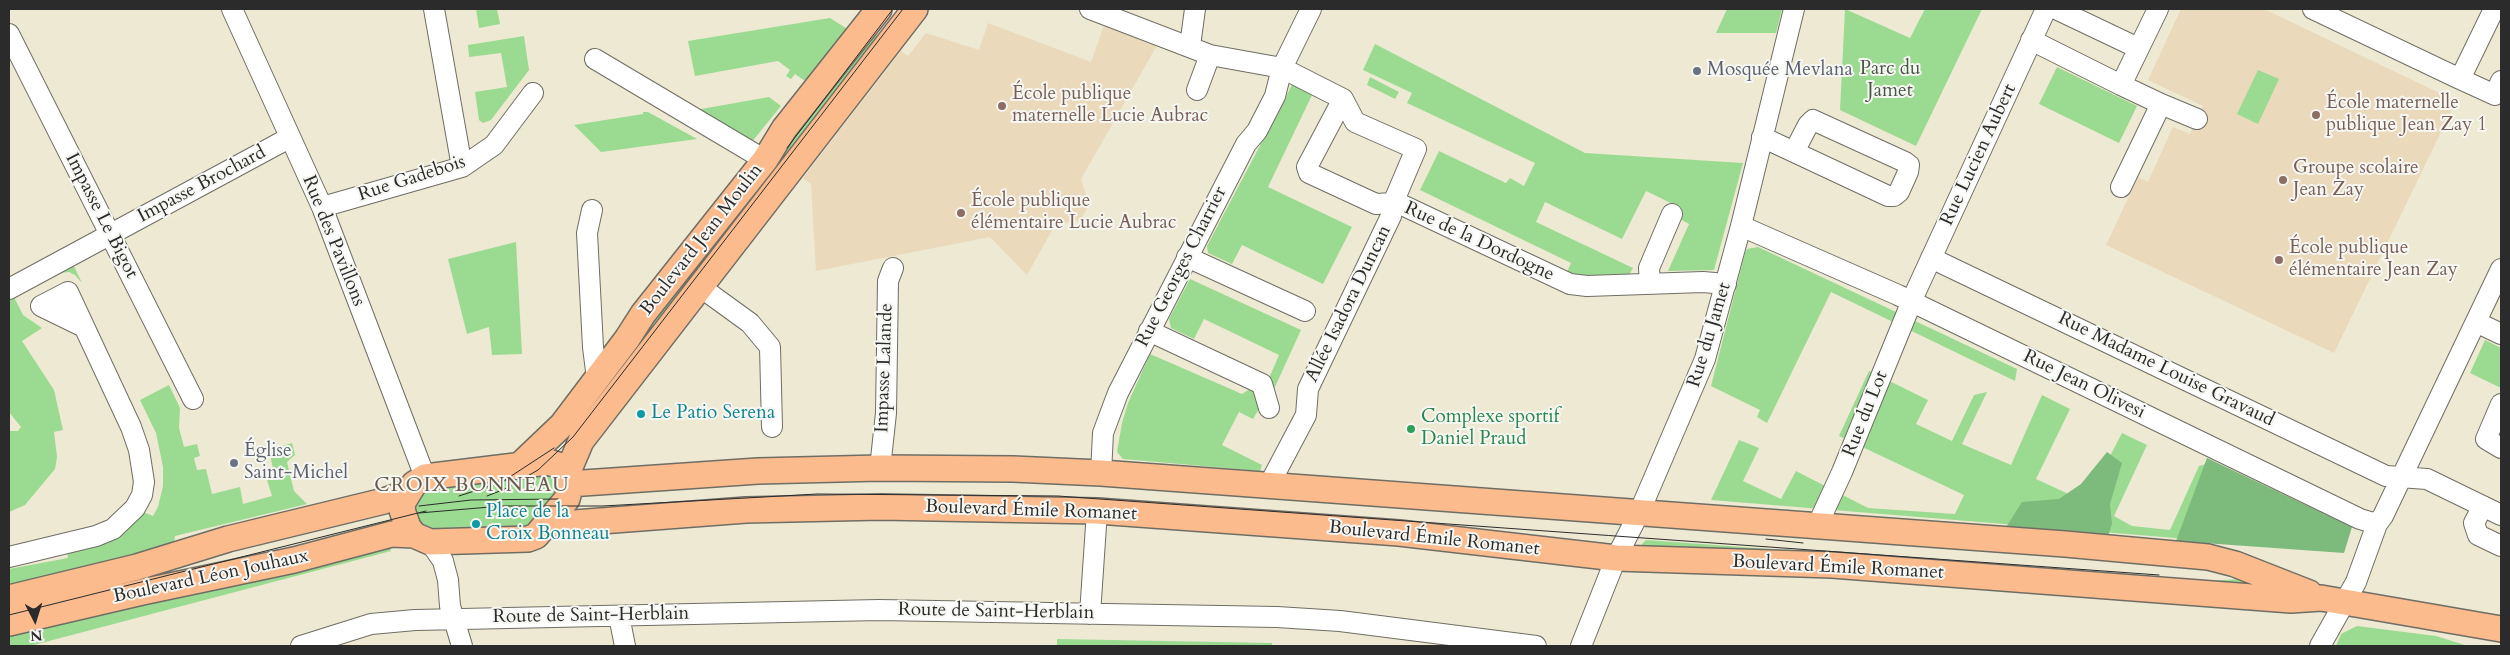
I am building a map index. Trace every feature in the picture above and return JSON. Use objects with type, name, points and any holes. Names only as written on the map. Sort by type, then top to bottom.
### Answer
[{"type":"main road","name":"Boulevard Jean Moulin","points":[[520,466],[562,426],[643,314],[766,160],[784,129],[879,9]]},
{"type":"main road","name":"Boulevard Jean Moulin","points":[[568,479],[581,441],[914,9]]},
{"type":"main road","points":[[548,462],[561,466],[568,479],[567,499],[548,525],[536,536],[528,539],[422,539],[408,528],[402,510],[416,485],[520,466],[548,462]]},
{"type":"main road","name":"Boulevard Émile Romanet","points":[[568,479],[880,468],[1101,473],[2208,557],[2235,564],[2321,598]]},
{"type":"main road","name":"Boulevard Léon Jouhaux","points":[[9,598],[137,567],[228,539],[384,501],[416,485]]},
{"type":"main road","name":"Boulevard Émile Romanet","points":[[548,525],[746,510],[881,507],[1097,511],[1399,533],[1616,558],[1832,565],[2291,600],[2321,598],[2501,629]]},
{"type":"main road","name":"Boulevard Léon Jouhaux","points":[[9,623],[142,592],[303,558],[392,534],[422,539]]},
{"type":"street","name":"Rue des Pavillons","points":[[232,9],[322,207],[416,485]]},
{"type":"street","points":[[434,9],[462,167]]},
{"type":"street","points":[[1090,9],[1210,54],[1282,68],[1343,99],[1306,167],[1309,173],[1376,204],[1392,204]]},
{"type":"street","points":[[1190,46],[1195,9]]},
{"type":"street","name":"Rue Georges Charrier","points":[[1101,473],[1103,433],[1118,393],[1246,144],[1257,131],[1275,96],[1282,68],[1311,9]]},
{"type":"street","name":"Rue du Jamet","points":[[1581,646],[1616,558],[1639,513],[1705,359],[1741,226],[1794,9]]},
{"type":"street","name":"Rue Lucien Aubert","points":[[1912,302],[2046,9]]},
{"type":"street","points":[[2056,9],[2138,48]]},
{"type":"street","points":[[2121,85],[2158,9]]},
{"type":"street","points":[[2313,9],[2495,95],[2501,81]]},
{"type":"street","points":[[2460,78],[2494,9]]},
{"type":"street","name":"Impasse Le Bigot","points":[[9,34],[193,398]]},
{"type":"street","points":[[2031,40],[2161,104],[2197,118]]},
{"type":"street","points":[[1197,90],[1210,54]]},
{"type":"street","points":[[595,59],[766,160]]},
{"type":"street","name":"Rue Gadebois","points":[[322,207],[462,167],[494,145],[533,93]]},
{"type":"street","name":"Rue de la Dordogne","points":[[1343,99],[1355,122],[1416,149],[1392,204],[1400,204],[1570,284],[1586,286],[1726,284]]},
{"type":"street","points":[[2121,187],[2161,104]]},
{"type":"street","points":[[1762,137],[1794,152],[1888,196],[1894,196],[1899,192],[1909,166],[1905,162],[1813,120],[1808,125],[1794,152]]},
{"type":"street","name":"Impasse Brochard","points":[[9,288],[289,138]]},
{"type":"street","name":"Allée Isadora Duncan","points":[[1269,485],[1306,415],[1308,389],[1391,216],[1392,204]]},
{"type":"street","points":[[592,210],[587,233],[593,347],[596,371],[600,376]]},
{"type":"street","points":[[1650,284],[1649,268],[1672,214]]},
{"type":"street","name":"Rue Jean Olivesi","points":[[1741,226],[1912,302],[2360,519],[2377,524]]},
{"type":"street","points":[[1187,257],[1304,311]]},
{"type":"street","name":"Rue Madame Louise Gravaud","points":[[1931,258],[2379,472],[2402,477],[2427,479],[2501,515]]},
{"type":"street","name":"Impasse Lalande","points":[[880,468],[886,414],[888,281],[893,268]]},
{"type":"street","points":[[2320,646],[2332,622],[2347,602],[2359,575],[2377,524],[2402,477],[2501,269]]},
{"type":"street","points":[[699,286],[750,322],[770,347],[772,428]]},
{"type":"street","name":"Rue du Lot","points":[[1817,526],[1842,472],[1912,302]]},
{"type":"street","points":[[2476,322],[2501,334]]},
{"type":"street","points":[[9,557],[96,536],[113,529],[135,508],[142,495],[144,482],[139,450],[84,327]]},
{"type":"street","points":[[1149,331],[1262,384],[1269,408]]},
{"type":"street","points":[[2501,404],[2486,439],[2501,448]]},
{"type":"street","points":[[2483,506],[2474,524],[2478,535],[2501,546]]},
{"type":"street","points":[[1090,614],[1097,511]]},
{"type":"street","points":[[422,539],[443,561],[448,580],[450,606],[462,646]]},
{"type":"street","points":[[448,580],[451,561],[462,546],[470,540]]},
{"type":"street","name":"Route de Saint-Herblain","points":[[301,646],[371,624],[454,618],[879,610],[1276,617],[1334,620],[1536,646]]},
{"type":"street","points":[[619,616],[625,646]]},
{"type":"shaded area","name":"Groupe scolaire Jean Zay","points":[[2181,9],[2264,9],[2456,101],[2334,353],[2106,245],[2138,177],[2148,182],[2173,127],[2190,134],[2203,106],[2148,80]]},
{"type":"shaded area","points":[[1106,20],[1160,40],[1081,179],[1089,205],[1080,220],[1055,225],[1027,275],[990,237],[816,271],[811,184],[803,178],[901,51],[908,56],[926,33],[979,50],[988,23],[1091,62]]},
{"type":"green space","points":[[476,9],[497,9],[500,24],[479,28]]},
{"type":"green space","points":[[1727,9],[1782,9],[1776,33],[1716,33]]},
{"type":"green space","name":"Parc du Jamet","points":[[1845,9],[1910,38],[1925,9],[1982,9],[1916,146],[1840,110]]},
{"type":"green space","points":[[830,18],[849,30],[808,83],[795,74],[791,79],[786,76],[790,70],[778,61],[695,76],[688,41]]},
{"type":"green space","points":[[871,31],[883,40],[773,183],[761,174]]},
{"type":"green space","points":[[524,36],[529,70],[491,120],[483,123],[479,120],[475,92],[507,87],[501,53],[469,57],[468,45]]},
{"type":"green space","points":[[1375,44],[1585,153],[1743,163],[1714,270],[1668,271],[1689,224],[1678,218],[1677,206],[1646,191],[1622,239],[1545,202],[1536,222],[1633,268],[1628,277],[1603,279],[1566,274],[1571,263],[1420,190],[1439,151],[1506,183],[1510,178],[1524,186],[1535,163],[1407,103],[1412,93],[1363,70]]},
{"type":"green space","points":[[2057,67],[2137,106],[2119,143],[2039,104]]},
{"type":"green space","points":[[2258,70],[2279,79],[2258,124],[2237,114]]},
{"type":"green space","points":[[1370,77],[1399,92],[1395,99],[1367,85]]},
{"type":"green space","points":[[1293,83],[1313,93],[1268,187],[1352,227],[1323,284],[1242,245],[1232,264],[1208,253],[1207,246]]},
{"type":"green space","points":[[769,97],[781,106],[751,143],[702,115],[701,109]]},
{"type":"green space","points":[[643,112],[648,112],[697,139],[601,152],[574,125],[643,114]]},
{"type":"green space","points":[[756,180],[768,189],[646,349],[634,340]]},
{"type":"green space","points":[[516,242],[522,354],[492,355],[489,327],[467,334],[448,259]]},
{"type":"green space","points":[[1758,247],[2017,369],[2015,381],[1831,292],[1767,423],[1757,417],[1760,410],[1711,386],[1745,253],[1747,249]]},
{"type":"green space","points":[[71,260],[82,283],[75,275],[69,272],[60,273],[14,297],[23,315],[42,328],[22,341],[54,390],[63,430],[54,432],[57,457],[55,469],[25,505],[9,512],[9,431],[18,431],[21,427],[9,412],[9,293]]},
{"type":"green space","points":[[1190,279],[1301,330],[1274,389],[1270,376],[1279,355],[1204,319],[1194,339],[1171,328],[1169,319]]},
{"type":"green space","points":[[2485,340],[2501,348],[2501,388],[2470,373]]},
{"type":"green space","points":[[1150,354],[1242,394],[1253,387],[1259,409],[1253,419],[1239,412],[1222,445],[1262,465],[1260,471],[1123,459],[1117,452],[1122,423],[1128,403]]},
{"type":"green space","points":[[1869,371],[1928,400],[1916,424],[1952,441],[1974,395],[1987,392],[1962,444],[2011,465],[2042,395],[2070,409],[2036,479],[2086,502],[2122,433],[2147,445],[2114,516],[2132,526],[2170,530],[2199,466],[2206,464],[2212,541],[1711,500],[1739,440],[1759,448],[1743,481],[1781,499],[1796,471],[1868,508],[1955,514],[1964,495],[1839,436]]},
{"type":"green space","points":[[169,385],[180,408],[179,428],[184,447],[197,444],[200,456],[194,458],[197,470],[206,469],[212,494],[240,487],[243,504],[272,496],[267,480],[275,478],[269,450],[292,443],[295,455],[287,462],[294,491],[307,504],[175,536],[174,545],[9,585],[9,569],[68,558],[67,552],[112,539],[125,531],[141,511],[153,516],[158,507],[163,486],[163,467],[156,433],[140,400]]},
{"type":"green space","points":[[2107,452],[2122,463],[2110,504],[2112,524],[2107,539],[2003,532],[2022,502],[2059,499],[2081,484]]},
{"type":"green space","points":[[2207,458],[2352,527],[2344,553],[2176,541]]},
{"type":"green space","points":[[545,470],[555,477],[560,492],[529,529],[418,530],[412,500],[423,487]]},
{"type":"green space","points":[[1646,540],[2209,581],[2254,578],[2273,586],[1643,548],[1642,544]]},
{"type":"green space","points":[[388,541],[391,551],[30,646],[9,646],[9,633]]},
{"type":"green space","points":[[2357,626],[2436,636],[2468,646],[2336,646],[2341,634]]},
{"type":"green space","points":[[1057,639],[1272,643],[1272,646],[1057,646]]},
{"type":"tram line","points":[[787,148],[893,9]]},
{"type":"tram line","points":[[487,496],[505,489],[538,470],[573,437],[903,9]]},
{"type":"tram line","points":[[459,496],[502,482],[554,448]]},
{"type":"tram line","points":[[419,513],[502,506],[603,506],[817,494],[1058,496],[2159,575]]},
{"type":"tram line","points":[[419,506],[471,500],[558,499]]},
{"type":"tram line","points":[[9,615],[426,511]]},
{"type":"tram line","points":[[1766,539],[1803,543]]},
{"type":"place","name":"Mosquée Mevlana","points":[[1697,71]]},
{"type":"place","name":"École publique maternelle Lucie Aubrac","points":[[1002,106]]},
{"type":"place","name":"École maternelle publique Jean Zay 1","points":[[2316,115]]},
{"type":"place","name":"Groupe scolaire Jean Zay","points":[[2283,180]]},
{"type":"place","name":"École publique élémentaire Lucie Aubrac","points":[[961,213]]},
{"type":"place","name":"École publique élémentaire Jean Zay","points":[[2279,260]]},
{"type":"place","name":"Le Patio Serena","points":[[641,414]]},
{"type":"place","name":"Complexe sportif Daniel Praud","points":[[1411,429]]},
{"type":"place","name":"Église Saint-Michel","points":[[234,463]]},
{"type":"place","name":"Place de la Croix Bonneau","points":[[476,524]]},
{"type":"district","name":"CROIX BONNEAU","points":[[472,486]]}]
